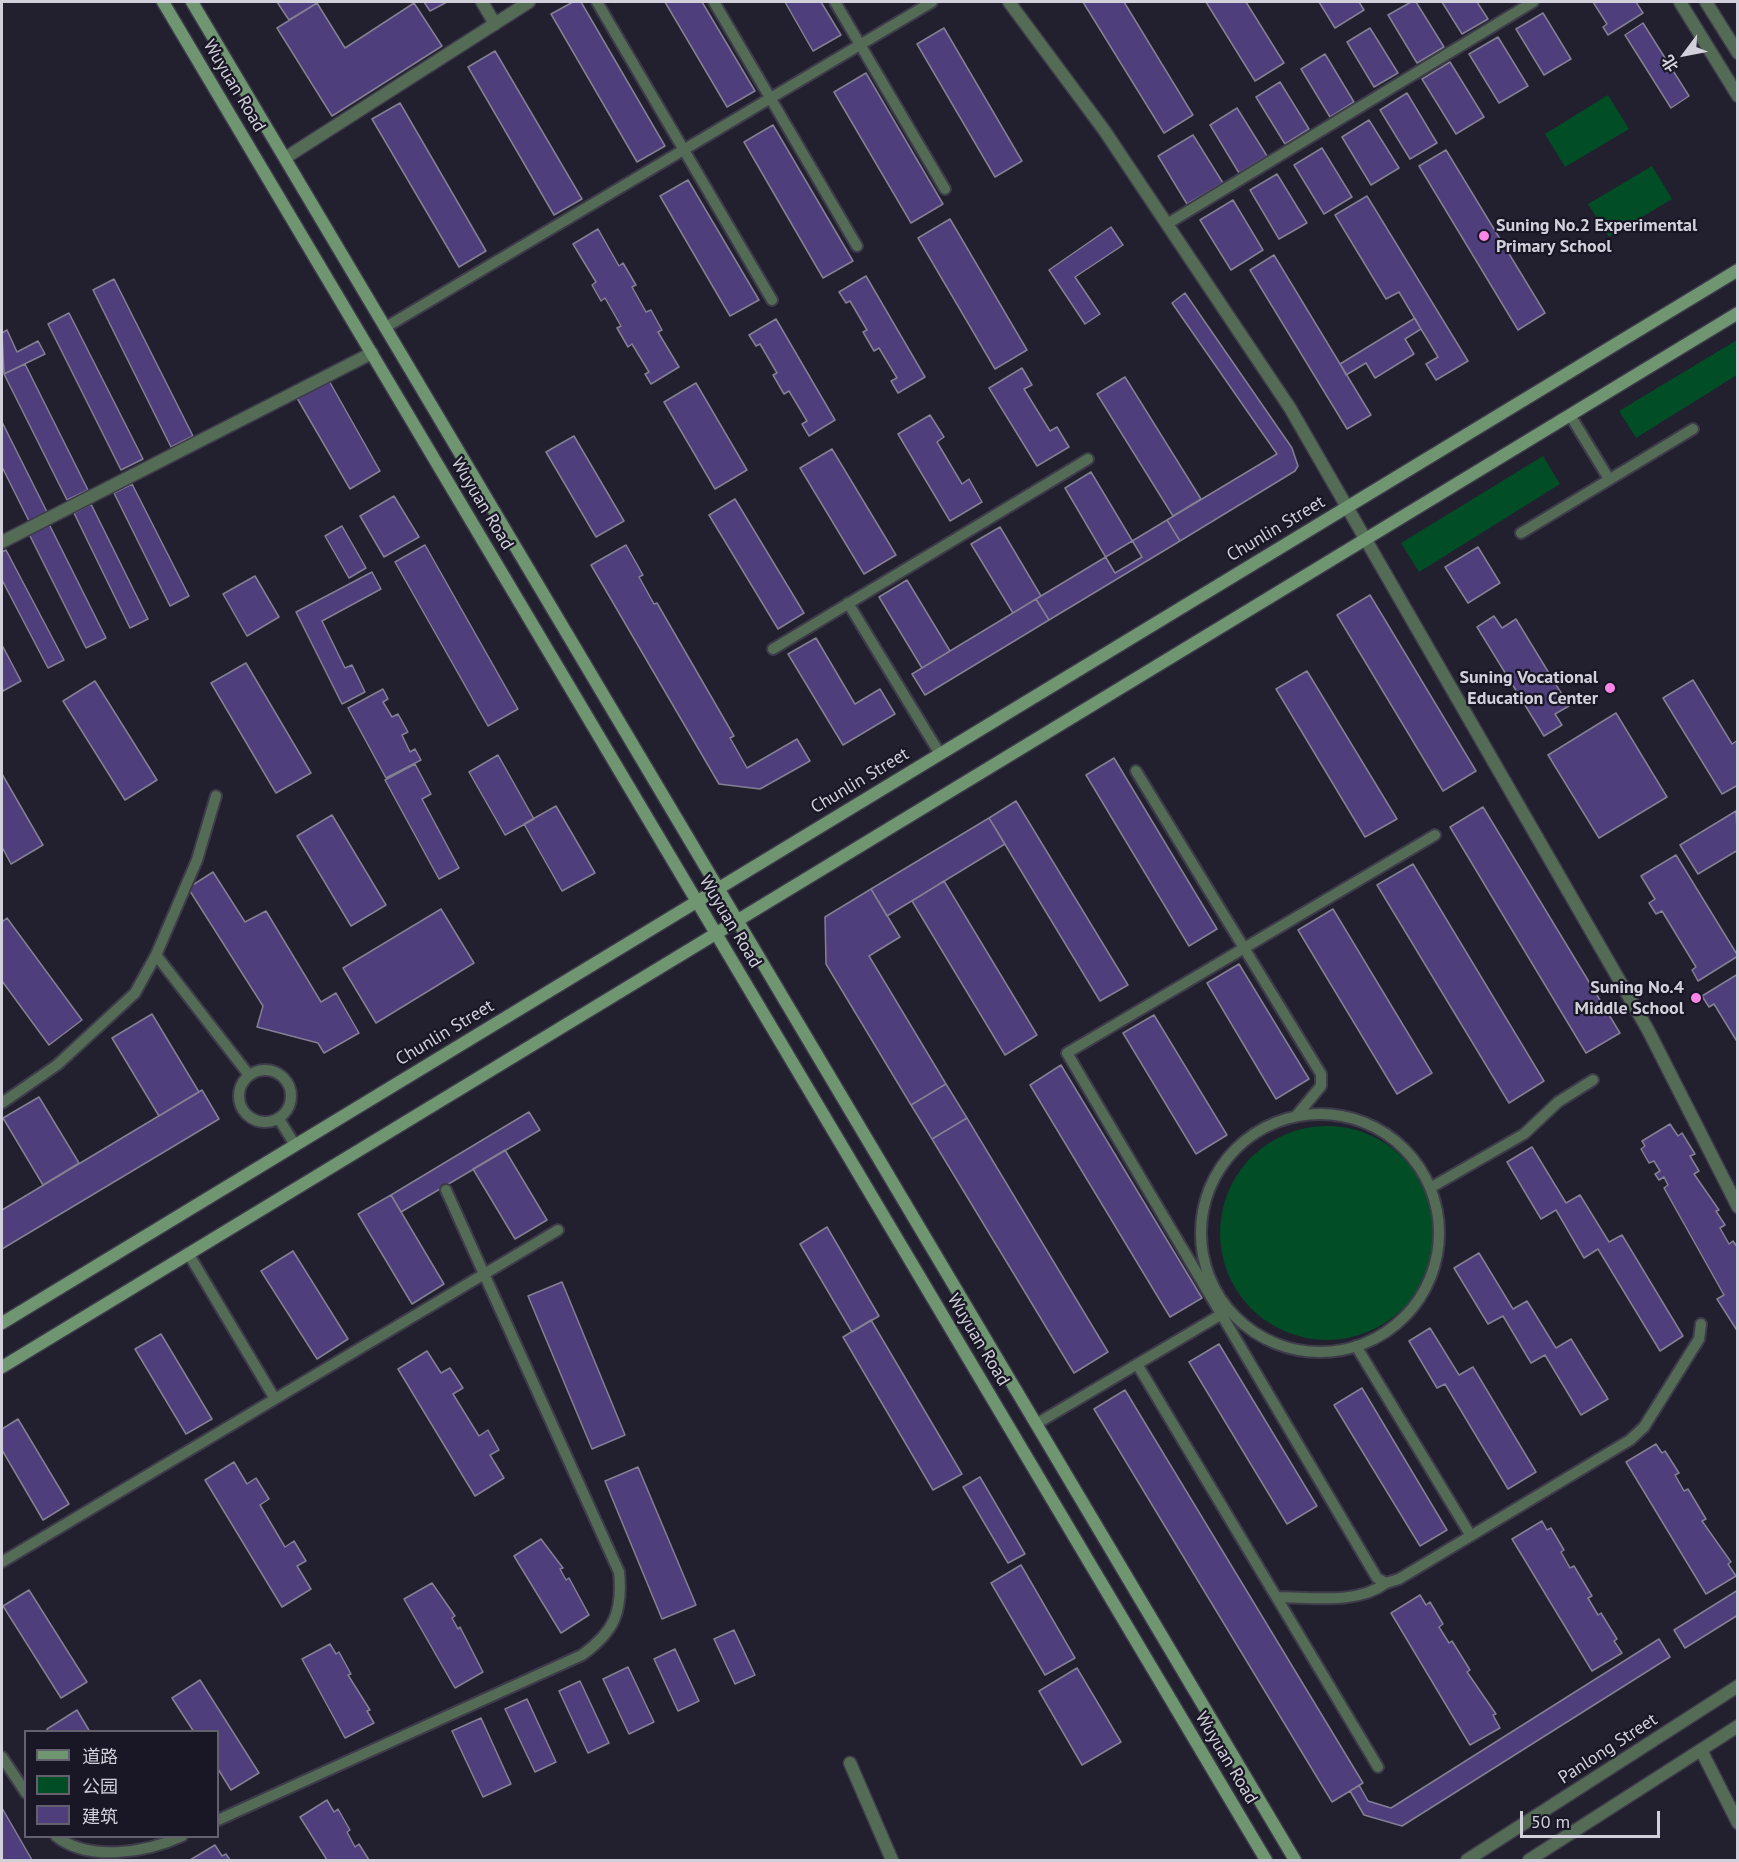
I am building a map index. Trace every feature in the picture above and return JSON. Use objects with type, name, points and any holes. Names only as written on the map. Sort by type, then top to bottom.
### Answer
[{"type":"main road","name":"Wuyuan Road","points":[[163,2],[1266,1860]]},
{"type":"main road","name":"Wuyuan Road","points":[[192,2],[1295,1860]]},
{"type":"main road","name":"Chunlin Street","points":[[2,1323],[1737,270]]},
{"type":"main road","points":[[2,1367],[1737,313]]},
{"type":"street","points":[[482,2],[495,24]]},
{"type":"street","points":[[285,158],[529,2]]},
{"type":"street","points":[[1009,2],[1104,130],[1290,408],[1648,1030],[1737,1207]]},
{"type":"street","points":[[1680,2],[1737,96]]},
{"type":"street","points":[[1707,2],[1737,52]]},
{"type":"street","points":[[2,542],[372,353]]},
{"type":"street","name":"Panlong Street","points":[[1467,1860],[1737,1686]]},
{"type":"street","points":[[1529,1860],[1737,1726]]},
{"type":"street","points":[[1701,1750],[1737,1823]]},
{"type":"street","points":[[850,1763],[892,1860]]},
{"type":"lane","points":[[597,2],[772,300]]},
{"type":"lane","points":[[714,2],[857,246]]},
{"type":"lane","points":[[835,2],[945,189]]},
{"type":"lane","points":[[386,327],[932,2]]},
{"type":"lane","points":[[1167,225],[1533,2]]},
{"type":"lane","points":[[1570,415],[1609,479]]},
{"type":"lane","points":[[1521,533],[1692,429]]},
{"type":"lane","points":[[773,649],[1088,459]]},
{"type":"lane","points":[[848,603],[940,754]]},
{"type":"lane","points":[[1136,771],[1321,1074],[1322,1086],[1297,1115]]},
{"type":"lane","points":[[2,1103],[57,1065],[112,1017],[135,993],[156,955],[197,860],[216,796]]},
{"type":"lane","points":[[1386,1583],[1377,1578],[1225,1312],[1067,1053],[1435,835]]},
{"type":"lane","points":[[156,955],[249,1075]]},
{"type":"lane","points":[[262,1070],[272,1070],[286,1080],[292,1097],[290,1106],[279,1119],[262,1123],[254,1120],[242,1109],[239,1092],[249,1075],[262,1070]]},
{"type":"lane","points":[[1430,1188],[1524,1134],[1558,1102],[1593,1080]]},
{"type":"lane","points":[[1328,1113],[1347,1116],[1382,1131],[1411,1155],[1430,1188],[1436,1206],[1439,1244],[1429,1281],[1420,1298],[1395,1326],[1379,1337],[1356,1346],[1324,1352],[1286,1347],[1252,1331],[1225,1312],[1214,1288],[1202,1251],[1202,1213],[1207,1194],[1222,1163],[1246,1138],[1276,1121],[1297,1115],[1328,1113]]},
{"type":"lane","points":[[279,1119],[295,1145]]},
{"type":"lane","points":[[219,1820],[582,1655],[601,1641],[611,1629],[621,1592],[619,1572],[446,1190]]},
{"type":"lane","points":[[2,1563],[558,1230]]},
{"type":"lane","points":[[188,1253],[275,1399]]},
{"type":"lane","points":[[1036,1424],[1225,1312]]},
{"type":"lane","points":[[1277,1597],[1359,1596],[1375,1592],[1386,1583],[1399,1579],[1630,1440],[1644,1426],[1700,1339],[1701,1324]]},
{"type":"lane","points":[[1356,1346],[1470,1536]]},
{"type":"lane","points":[[1137,1364],[1378,1767]]},
{"type":"lane","points":[[2,1757],[24,1789]]},
{"type":"lane","points":[[59,1838],[78,1852],[132,1853],[176,1838]]},
{"type":"green space","points":[[1608,95],[1629,129],[1565,167],[1545,134]]},
{"type":"green space","points":[[1652,166],[1672,199],[1609,237],[1588,204]]},
{"type":"green space","points":[[1737,340],[1737,375],[1636,438],[1619,411]]},
{"type":"green space","points":[[1543,456],[1560,484],[1419,572],[1401,543]]},
{"type":"green space","points":[[1327,1126],[1348,1128],[1377,1139],[1395,1151],[1409,1165],[1421,1183],[1429,1202],[1434,1233],[1432,1254],[1421,1283],[1409,1301],[1395,1315],[1377,1327],[1358,1335],[1327,1340],[1306,1338],[1277,1327],[1259,1315],[1245,1301],[1233,1283],[1225,1264],[1220,1233],[1222,1212],[1233,1183],[1245,1165],[1259,1151],[1277,1139],[1296,1131]]},
{"type":"building","points":[[277,2],[316,2],[317,3],[289,20]]},
{"type":"building","points":[[424,2],[447,2],[430,11]]},
{"type":"building","points":[[573,2],[581,2],[665,146],[637,162],[551,14]]},
{"type":"building","points":[[665,2],[702,2],[755,91],[727,107]]},
{"type":"building","points":[[785,2],[821,2],[841,35],[813,51]]},
{"type":"building","points":[[1083,2],[1124,2],[1193,115],[1164,133]]},
{"type":"building","points":[[1206,2],[1246,2],[1284,63],[1255,81]]},
{"type":"building","points":[[1319,2],[1359,2],[1364,10],[1335,28]]},
{"type":"building","points":[[1411,2],[1416,2],[1444,47],[1417,63],[1388,15]]},
{"type":"building","points":[[1442,2],[1477,2],[1488,19],[1462,34]]},
{"type":"building","points":[[1593,2],[1636,2],[1643,13],[1608,35],[1603,27],[1607,24]]},
{"type":"building","points":[[317,3],[345,48],[414,3],[442,46],[332,116],[277,28]]},
{"type":"building","points":[[1543,13],[1571,59],[1544,75],[1516,29]]},
{"type":"building","points":[[1643,23],[1689,96],[1671,108],[1625,35]]},
{"type":"building","points":[[944,28],[1022,161],[995,177],[917,44]]},
{"type":"building","points":[[1370,28],[1398,73],[1374,87],[1347,42]]},
{"type":"building","points":[[1498,37],[1528,86],[1499,103],[1469,54]]},
{"type":"building","points":[[495,51],[582,199],[554,215],[468,67]]},
{"type":"building","points":[[1325,54],[1354,102],[1330,117],[1301,69]]},
{"type":"building","points":[[1450,62],[1484,117],[1456,134],[1422,79]]},
{"type":"building","points":[[866,73],[943,204],[911,223],[834,92]]},
{"type":"building","points":[[1280,82],[1309,129],[1285,144],[1256,97]]},
{"type":"building","points":[[1407,93],[1437,143],[1410,159],[1380,110]]},
{"type":"building","points":[[400,103],[486,251],[459,267],[372,119]]},
{"type":"building","points":[[1237,108],[1267,156],[1239,173],[1210,125]]},
{"type":"building","points":[[1369,120],[1399,168],[1371,185],[1342,137]]},
{"type":"building","points":[[773,125],[853,261],[823,278],[744,142]]},
{"type":"building","points":[[1193,135],[1223,183],[1187,204],[1158,156]]},
{"type":"building","points":[[1322,148],[1352,197],[1324,214],[1294,165]]},
{"type":"building","points":[[1446,150],[1545,313],[1518,330],[1419,166]]},
{"type":"building","points":[[1277,174],[1307,223],[1279,239],[1250,190]]},
{"type":"building","points":[[688,180],[759,300],[730,316],[660,196]]},
{"type":"building","points":[[1367,196],[1468,361],[1436,380],[1426,364],[1438,357],[1399,292],[1386,299],[1335,215]]},
{"type":"building","points":[[1233,200],[1263,250],[1231,270],[1200,220]]},
{"type":"building","points":[[950,219],[1027,350],[995,369],[918,238]]},
{"type":"building","points":[[1111,227],[1123,245],[1075,277],[1100,314],[1085,324],[1049,270]]},
{"type":"building","points":[[598,229],[619,266],[623,263],[636,285],[632,287],[646,312],[651,310],[662,330],[658,332],[679,367],[651,384],[645,374],[649,372],[632,344],[628,347],[617,328],[621,326],[605,298],[601,301],[592,285],[596,282],[573,244]]},
{"type":"building","points":[[1274,255],[1371,415],[1347,429],[1250,270]]},
{"type":"building","points":[[866,276],[925,377],[898,393],[891,381],[897,378],[879,348],[874,351],[863,332],[867,330],[850,301],[846,303],[839,292]]},
{"type":"building","points":[[114,279],[193,436],[171,447],[93,290]]},
{"type":"building","points":[[1185,293],[1292,448],[1298,466],[1295,471],[1180,541],[1167,520],[1277,454],[1172,303]]},
{"type":"building","points":[[69,313],[143,459],[121,470],[48,324]]},
{"type":"building","points":[[1415,318],[1421,329],[1405,339],[1414,354],[1375,378],[1366,363],[1346,375],[1340,364]]},
{"type":"building","points":[[776,319],[835,420],[809,436],[802,424],[807,421],[789,391],[784,394],[773,375],[777,373],[760,344],[756,346],[749,335]]},
{"type":"building","points":[[7,330],[17,352],[38,341],[45,354],[4,374],[2,333]]},
{"type":"building","points":[[25,364],[88,490],[67,500],[4,374]]},
{"type":"building","points":[[1022,368],[1032,385],[1024,389],[1050,431],[1057,427],[1069,447],[1037,466],[989,388]]},
{"type":"building","points":[[1125,377],[1201,499],[1173,516],[1097,394]]},
{"type":"building","points":[[328,379],[380,471],[350,489],[297,398]]},
{"type":"building","points":[[696,383],[747,470],[715,489],[664,402]]},
{"type":"building","points":[[930,415],[944,437],[937,442],[962,484],[969,479],[982,502],[950,521],[898,434]]},
{"type":"building","points":[[2,422],[47,512],[29,521],[2,467]]},
{"type":"building","points":[[574,436],[624,521],[596,537],[546,452]]},
{"type":"building","points":[[832,449],[896,555],[864,574],[800,468]]},
{"type":"building","points":[[1091,472],[1142,557],[1115,573],[1065,488]]},
{"type":"building","points":[[132,484],[189,596],[170,606],[114,493]]},
{"type":"building","points":[[394,496],[419,537],[384,557],[360,516]]},
{"type":"building","points":[[735,499],[804,613],[778,629],[709,515]]},
{"type":"building","points":[[91,504],[148,619],[130,628],[74,513]]},
{"type":"building","points":[[1167,520],[1180,541],[1049,620],[1036,599]]},
{"type":"building","points":[[49,524],[106,638],[86,648],[29,534]]},
{"type":"building","points":[[342,526],[366,568],[349,578],[325,536]]},
{"type":"building","points":[[1000,527],[1041,596],[1013,613],[971,544]]},
{"type":"building","points":[[425,545],[518,709],[488,726],[395,562]]},
{"type":"building","points":[[626,545],[643,575],[639,577],[654,604],[657,603],[734,736],[730,738],[747,768],[797,739],[810,761],[760,789],[719,784],[591,565]]},
{"type":"building","points":[[1478,547],[1500,583],[1468,603],[1445,567]]},
{"type":"building","points":[[6,550],[64,660],[48,668],[2,580],[2,552]]},
{"type":"building","points":[[372,572],[381,589],[322,621],[345,668],[352,665],[365,692],[342,704],[296,612]]},
{"type":"building","points":[[255,576],[279,617],[247,636],[223,594]]},
{"type":"building","points":[[907,580],[950,651],[922,668],[879,597]]},
{"type":"building","points":[[1370,595],[1476,771],[1443,791],[1337,615]]},
{"type":"building","points":[[1036,599],[1049,620],[925,695],[912,674]]},
{"type":"building","points":[[1494,616],[1502,628],[1516,619],[1569,706],[1555,714],[1562,725],[1544,736],[1477,627]]},
{"type":"building","points":[[816,638],[855,704],[880,689],[895,714],[843,745],[788,654]]},
{"type":"building","points":[[2,645],[21,681],[3,691],[2,687]]},
{"type":"building","points":[[246,663],[311,773],[276,793],[211,683]]},
{"type":"building","points":[[1307,671],[1397,819],[1365,837],[1276,689]]},
{"type":"building","points":[[1693,680],[1732,744],[1738,740],[1738,785],[1722,794],[1663,698]]},
{"type":"building","points":[[95,681],[157,780],[125,800],[63,701]]},
{"type":"building","points":[[383,689],[388,699],[383,702],[392,717],[398,714],[408,732],[402,735],[410,752],[415,749],[421,760],[386,778],[348,708]]},
{"type":"building","points":[[1616,713],[1667,797],[1599,838],[1548,755]]},
{"type":"building","points":[[498,755],[534,819],[505,835],[469,772]]},
{"type":"building","points":[[1114,758],[1217,929],[1189,946],[1086,775]]},
{"type":"building","points":[[415,764],[431,794],[422,799],[459,868],[439,879],[385,780]]},
{"type":"building","points":[[2,774],[43,845],[11,864],[2,847]]},
{"type":"building","points":[[1016,801],[1128,985],[1100,1001],[989,818]]},
{"type":"building","points":[[556,806],[595,873],[562,891],[524,824]]},
{"type":"building","points":[[1483,807],[1620,1033],[1586,1053],[1450,827]]},
{"type":"building","points":[[1736,811],[1738,850],[1698,874],[1680,845]]},
{"type":"building","points":[[332,815],[386,905],[351,926],[297,836]]},
{"type":"building","points":[[989,818],[1005,844],[887,916],[871,889]]},
{"type":"building","points":[[1676,855],[1738,956],[1698,981],[1692,970],[1696,967],[1662,911],[1656,914],[1649,903],[1655,899],[1641,876]]},
{"type":"building","points":[[1413,864],[1544,1081],[1509,1103],[1377,885]]},
{"type":"building","points":[[213,872],[245,922],[266,911],[321,1002],[336,993],[359,1033],[324,1053],[318,1043],[257,1027],[263,1006],[188,888]]},
{"type":"building","points":[[944,881],[1037,1035],[1005,1055],[912,901]]},
{"type":"building","points":[[871,889],[900,937],[869,956],[946,1084],[911,1105],[826,964],[825,917]]},
{"type":"building","points":[[441,909],[474,963],[376,1023],[343,968]]},
{"type":"building","points":[[1333,909],[1432,1073],[1397,1094],[1298,930]]},
{"type":"building","points":[[7,918],[82,1020],[49,1045],[2,981],[2,922]]},
{"type":"building","points":[[1239,964],[1309,1079],[1276,1099],[1207,983]]},
{"type":"building","points":[[1738,974],[1738,1043],[1714,1004],[1709,1007],[1702,996]]},
{"type":"building","points":[[152,1014],[199,1092],[159,1116],[112,1038]]},
{"type":"building","points":[[1154,1015],[1227,1135],[1196,1154],[1123,1033]]},
{"type":"building","points":[[1061,1065],[1202,1298],[1170,1317],[1030,1085]]},
{"type":"building","points":[[946,1084],[967,1118],[932,1139],[911,1105]]},
{"type":"building","points":[[202,1090],[219,1119],[2,1249],[2,1210]]},
{"type":"building","points":[[39,1097],[79,1163],[43,1185],[3,1118]]},
{"type":"building","points":[[529,1112],[540,1130],[401,1212],[391,1195]]},
{"type":"building","points":[[967,1118],[1108,1352],[1074,1373],[932,1139]]},
{"type":"building","points":[[1670,1124],[1678,1136],[1682,1133],[1695,1154],[1690,1156],[1699,1171],[1694,1174],[1719,1210],[1716,1211],[1725,1225],[1720,1228],[1729,1244],[1733,1241],[1738,1248],[1738,1332],[1717,1299],[1724,1295],[1664,1188],[1668,1185],[1664,1177],[1659,1180],[1655,1174],[1660,1171],[1654,1161],[1649,1163],[1641,1149],[1645,1146],[1642,1141]]},
{"type":"building","points":[[1532,1147],[1566,1203],[1580,1195],[1609,1242],[1622,1235],[1683,1336],[1660,1351],[1598,1249],[1584,1258],[1556,1210],[1541,1219],[1507,1162]]},
{"type":"building","points":[[505,1150],[547,1220],[515,1239],[473,1169]]},
{"type":"building","points":[[391,1195],[444,1284],[412,1304],[358,1214]]},
{"type":"building","points":[[827,1227],[879,1316],[852,1332],[800,1244]]},
{"type":"building","points":[[293,1251],[348,1339],[317,1359],[261,1271]]},
{"type":"building","points":[[1479,1253],[1513,1309],[1527,1301],[1556,1348],[1571,1339],[1608,1399],[1581,1415],[1545,1355],[1531,1363],[1503,1316],[1488,1324],[1454,1268]]},
{"type":"building","points":[[562,1282],[625,1435],[592,1449],[528,1296]]},
{"type":"building","points":[[871,1320],[962,1474],[933,1490],[843,1337]]},
{"type":"building","points":[[1430,1328],[1459,1375],[1473,1367],[1536,1472],[1508,1489],[1445,1384],[1437,1388],[1409,1341]]},
{"type":"building","points":[[161,1334],[212,1419],[186,1434],[135,1349]]},
{"type":"building","points":[[1219,1344],[1317,1506],[1287,1524],[1189,1362]]},
{"type":"building","points":[[427,1351],[441,1373],[450,1368],[463,1388],[453,1394],[479,1436],[488,1430],[499,1450],[490,1455],[504,1478],[475,1496],[398,1369]]},
{"type":"building","points":[[1362,1388],[1447,1530],[1420,1546],[1334,1405]]},
{"type":"building","points":[[1125,1390],[1363,1783],[1332,1802],[1094,1409]]},
{"type":"building","points":[[18,1419],[69,1504],[43,1520],[2,1450],[2,1429]]},
{"type":"building","points":[[1656,1444],[1662,1453],[1665,1451],[1679,1473],[1675,1475],[1684,1491],[1688,1489],[1706,1519],[1702,1521],[1731,1562],[1728,1564],[1736,1576],[1706,1594],[1626,1462]]},
{"type":"building","points":[[234,1462],[247,1484],[256,1478],[269,1499],[260,1505],[285,1547],[294,1541],[306,1561],[297,1566],[311,1589],[282,1607],[205,1480]]},
{"type":"building","points":[[638,1467],[696,1605],[662,1619],[605,1481]]},
{"type":"building","points":[[980,1477],[1025,1554],[1008,1563],[963,1487]]},
{"type":"building","points":[[1542,1521],[1547,1530],[1551,1528],[1564,1550],[1561,1552],[1570,1568],[1574,1566],[1592,1596],[1588,1598],[1598,1615],[1601,1613],[1617,1639],[1614,1641],[1622,1653],[1592,1671],[1512,1539]]},
{"type":"building","points":[[541,1539],[563,1568],[560,1569],[566,1580],[569,1578],[589,1615],[561,1633],[514,1556]]},
{"type":"building","points":[[1021,1565],[1075,1658],[1045,1675],[991,1583]]},
{"type":"building","points":[[432,1583],[455,1616],[452,1618],[458,1629],[460,1627],[483,1672],[455,1688],[404,1599]]},
{"type":"building","points":[[29,1590],[87,1682],[61,1698],[3,1606]]},
{"type":"building","points":[[1738,1590],[1738,1615],[1685,1648],[1674,1630]]},
{"type":"building","points":[[1420,1595],[1426,1605],[1430,1602],[1443,1624],[1439,1627],[1449,1643],[1452,1641],[1470,1670],[1467,1672],[1496,1714],[1493,1715],[1500,1728],[1470,1745],[1391,1613]]},
{"type":"building","points":[[734,1630],[755,1675],[735,1684],[714,1639]]},
{"type":"building","points":[[1659,1639],[1670,1657],[1402,1826],[1364,1815],[1350,1791],[1359,1785],[1368,1801],[1391,1808]]},
{"type":"building","points":[[330,1644],[336,1654],[339,1652],[351,1674],[348,1675],[370,1710],[367,1711],[374,1723],[345,1738],[302,1659]]},
{"type":"building","points":[[675,1649],[699,1701],[678,1711],[654,1659]]},
{"type":"building","points":[[628,1667],[654,1722],[629,1734],[603,1679]]},
{"type":"building","points":[[1077,1668],[1121,1742],[1082,1765],[1039,1691]]},
{"type":"building","points":[[200,1680],[259,1773],[231,1790],[219,1771],[219,1730],[193,1730],[172,1698]]},
{"type":"building","points":[[580,1681],[609,1743],[588,1753],[559,1691]]},
{"type":"building","points":[[527,1699],[556,1762],[535,1772],[505,1709]]},
{"type":"building","points":[[77,1710],[89,1730],[48,1730]]},
{"type":"building","points":[[481,1718],[511,1784],[483,1797],[452,1731]]},
{"type":"building","points":[[327,1800],[334,1812],[338,1809],[350,1830],[347,1832],[355,1847],[359,1844],[369,1860],[327,1860],[300,1817]]},
{"type":"building","points":[[2,1808],[32,1860],[2,1860]]},
{"type":"building","points":[[215,1845],[222,1856],[226,1854],[230,1860],[190,1860]]},
{"type":"place","name":"Suning No.2 Experimental Primary School","points":[[1484,236]]},
{"type":"place","name":"Suning Vocational Education Center","points":[[1610,688]]},
{"type":"place","name":"Suning No.4 Middle School","points":[[1696,998]]}]
